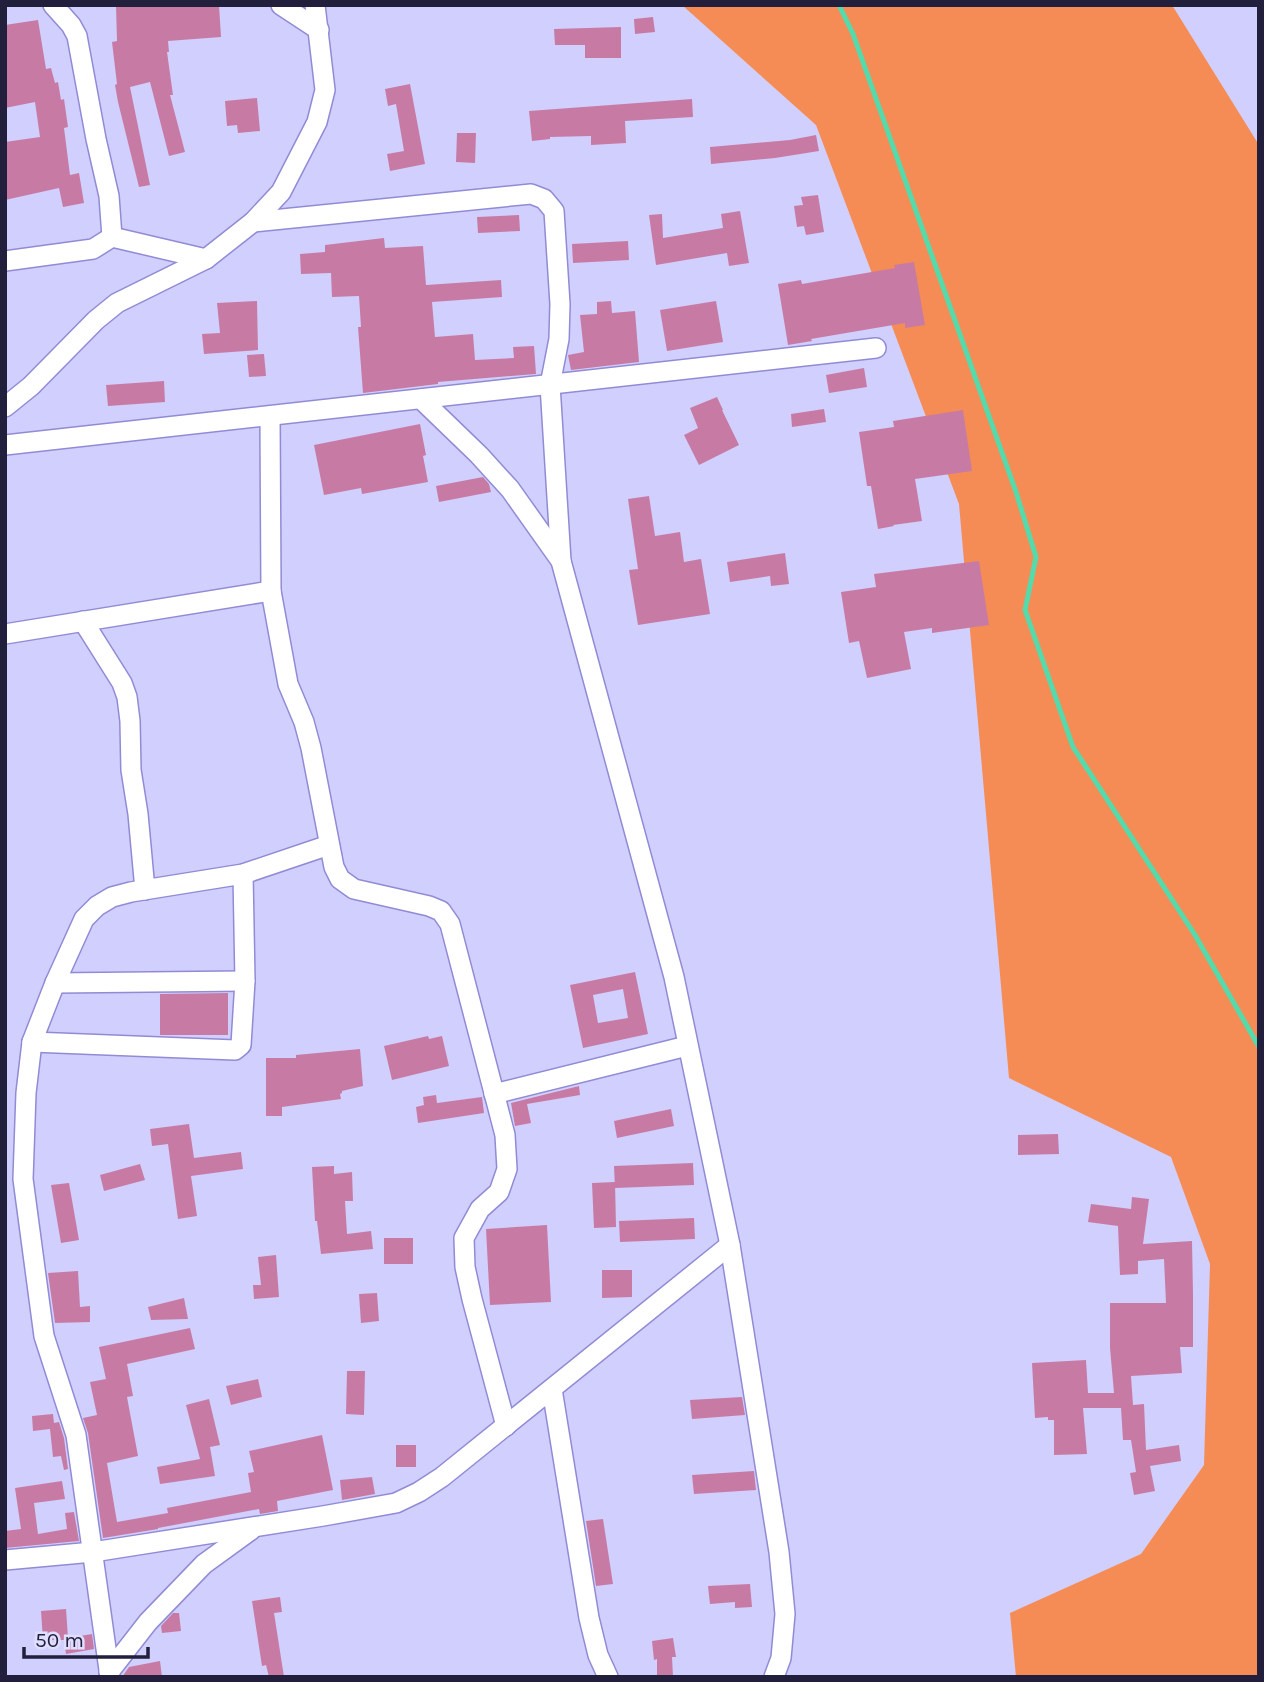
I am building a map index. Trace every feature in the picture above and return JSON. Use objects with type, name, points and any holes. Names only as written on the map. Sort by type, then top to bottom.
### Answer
[{"type":"street","points":[[53,5],[77,36],[109,196],[112,237]]},
{"type":"street","points":[[281,5],[319,30]]},
{"type":"street","points":[[5,407],[31,386],[96,320],[117,303],[206,259],[253,222],[281,192],[317,122],[325,90],[315,5]]},
{"type":"street","points":[[253,222],[531,194],[544,199],[554,211],[560,304],[559,339],[550,384],[561,561],[674,977],[730,1245],[779,1552],[785,1614],[781,1658],[774,1677]]},
{"type":"street","points":[[5,261],[93,249],[112,237],[206,259]]},
{"type":"street","points":[[5,445],[876,348]]},
{"type":"street","points":[[421,399],[510,489],[561,561]]},
{"type":"street","points":[[270,416],[271,591],[288,684],[304,722],[334,867],[340,878],[354,889],[429,906],[441,911],[450,923],[505,1135],[507,1169],[499,1192],[480,1209],[464,1238],[465,1267],[472,1299],[506,1426]]},
{"type":"street","points":[[5,634],[271,591]]},
{"type":"street","points":[[83,621],[122,683],[127,697],[132,779],[145,890]]},
{"type":"street","points":[[110,1674],[76,1435],[44,1336],[14,1179],[32,1042],[84,919],[97,906],[112,897],[243,874],[329,845]]},
{"type":"street","points":[[32,1042],[235,1051],[240,1045],[245,981],[243,874]]},
{"type":"street","points":[[55,983],[245,981]]},
{"type":"street","points":[[494,1094],[687,1046]]},
{"type":"street","points":[[5,1560],[93,1552],[396,1503],[442,1477],[730,1245]]},
{"type":"street","points":[[552,1389],[589,1618],[598,1655],[608,1677]]},
{"type":"street","points":[[110,1674],[148,1622],[196,1572],[253,1528]]},
{"type":"shaded area","points":[[682,5],[1172,5],[1259,145],[1259,1677],[1016,1677],[1010,1613],[1141,1554],[1204,1465],[1210,1264],[1171,1157],[1009,1078],[959,504],[816,125]]},
{"type":"building","points":[[116,5],[219,5],[221,37],[168,41],[173,95],[170,95],[185,152],[169,156],[150,82],[130,87],[150,185],[139,187],[115,85],[112,42],[117,41]]},
{"type":"building","points":[[653,17],[655,32],[635,34],[634,19]]},
{"type":"building","points":[[38,20],[46,69],[51,68],[55,83],[58,82],[61,100],[64,99],[68,127],[64,128],[70,175],[79,173],[84,203],[63,207],[59,188],[5,200],[5,142],[40,137],[35,102],[5,108],[5,25]]},
{"type":"building","points":[[621,27],[621,58],[585,58],[585,45],[555,45],[554,29]]},
{"type":"building","points":[[410,84],[425,164],[390,171],[387,154],[404,151],[396,104],[388,106],[385,89]]},
{"type":"building","points":[[257,98],[260,131],[238,133],[237,125],[227,126],[225,101]]},
{"type":"building","points":[[692,99],[693,117],[625,121],[626,143],[591,145],[591,136],[550,137],[532,141],[529,111]]},
{"type":"building","points":[[457,133],[476,133],[475,163],[456,162]]},
{"type":"building","points":[[816,135],[819,151],[711,164],[710,147]]},
{"type":"building","points":[[818,195],[824,232],[806,235],[804,226],[797,227],[794,206],[803,205],[801,197]]},
{"type":"building","points":[[740,211],[749,263],[729,266],[727,253],[656,265],[649,215],[662,214],[663,238],[723,228],[721,214]]},
{"type":"building","points":[[519,215],[520,231],[478,233],[477,217]]},
{"type":"building","points":[[384,238],[385,248],[423,246],[426,285],[501,280],[502,297],[432,302],[435,337],[473,334],[475,360],[514,358],[513,347],[534,346],[536,374],[438,382],[363,393],[358,327],[361,327],[359,296],[332,297],[331,273],[301,274],[300,254],[325,252],[325,245]]},
{"type":"building","points":[[628,241],[629,260],[573,263],[572,244]]},
{"type":"building","points":[[914,262],[925,325],[905,328],[905,323],[788,345],[778,284],[801,280],[802,284],[895,268],[894,265]]},
{"type":"building","points":[[257,301],[258,350],[204,354],[202,334],[220,333],[217,303]]},
{"type":"building","points":[[611,301],[612,313],[635,311],[639,362],[571,370],[568,355],[584,352],[580,315],[597,314],[597,302]]},
{"type":"building","points":[[716,301],[723,342],[667,351],[660,310]]},
{"type":"building","points":[[264,354],[266,376],[249,377],[247,355]]},
{"type":"building","points":[[864,368],[867,387],[829,393],[826,375]]},
{"type":"building","points":[[164,381],[165,402],[108,406],[106,385]]},
{"type":"building","points":[[717,397],[739,445],[699,465],[684,435],[698,428],[690,408]]},
{"type":"building","points":[[824,409],[826,422],[792,427],[791,414]]},
{"type":"building","points":[[963,410],[972,471],[915,479],[922,521],[878,529],[871,486],[867,486],[859,432],[894,427],[893,421]]},
{"type":"building","points":[[420,424],[428,482],[362,494],[361,488],[324,495],[314,445]]},
{"type":"building","points":[[483,477],[491,492],[439,502],[436,486]]},
{"type":"building","points":[[649,496],[655,536],[680,532],[684,562],[701,559],[710,614],[638,625],[629,570],[638,569],[628,499]]},
{"type":"building","points":[[785,553],[789,584],[771,586],[770,576],[730,582],[727,562]]},
{"type":"building","points":[[979,561],[989,625],[932,633],[932,628],[904,632],[911,669],[867,678],[859,641],[849,643],[841,592],[876,587],[874,574]]},
{"type":"building","points":[[635,972],[648,1034],[583,1048],[570,985]],"holes":[[[623,989],[628,1018],[598,1023],[593,995]]]},
{"type":"building","points":[[228,993],[228,1035],[160,1035],[160,994]]},
{"type":"building","points":[[428,1036],[429,1039],[442,1036],[449,1066],[392,1080],[384,1046]]},
{"type":"building","points":[[360,1049],[363,1086],[342,1091],[341,1099],[282,1107],[282,1116],[266,1116],[266,1058],[296,1058],[296,1055]]},
{"type":"building","points":[[579,1086],[580,1095],[527,1104],[531,1123],[515,1126],[511,1103]]},
{"type":"building","points":[[436,1095],[437,1103],[482,1097],[484,1113],[418,1123],[416,1107],[424,1105],[423,1097]]},
{"type":"building","points":[[671,1109],[674,1126],[617,1138],[614,1121]]},
{"type":"building","points":[[189,1124],[194,1158],[241,1152],[243,1169],[191,1176],[197,1216],[178,1219],[168,1144],[152,1146],[150,1129]]},
{"type":"building","points":[[1058,1134],[1059,1154],[1018,1155],[1018,1135]]},
{"type":"building","points":[[693,1163],[694,1185],[615,1188],[614,1166]]},
{"type":"building","points":[[140,1164],[145,1180],[104,1191],[100,1175]]},
{"type":"building","points":[[334,1166],[334,1174],[352,1172],[353,1201],[345,1201],[347,1234],[371,1231],[373,1249],[321,1254],[315,1221],[312,1167]]},
{"type":"building","points":[[615,1182],[616,1227],[594,1228],[592,1183]]},
{"type":"building","points":[[69,1183],[79,1240],[61,1243],[51,1185]]},
{"type":"building","points":[[1132,1197],[1149,1199],[1143,1244],[1192,1241],[1193,1293],[1193,1347],[1180,1347],[1182,1373],[1131,1376],[1133,1405],[1144,1404],[1146,1450],[1179,1445],[1181,1461],[1150,1466],[1155,1491],[1134,1495],[1130,1473],[1136,1472],[1131,1440],[1123,1440],[1121,1408],[1083,1408],[1087,1454],[1054,1455],[1054,1420],[1048,1420],[1048,1417],[1035,1418],[1032,1363],[1086,1360],[1088,1393],[1114,1393],[1110,1303],[1166,1303],[1164,1259],[1138,1261],[1138,1274],[1120,1275],[1118,1226],[1088,1222],[1091,1204],[1131,1209]]},
{"type":"building","points":[[694,1218],[695,1239],[620,1242],[619,1221]]},
{"type":"building","points":[[547,1225],[551,1302],[490,1305],[486,1229]]},
{"type":"building","points":[[384,1238],[413,1238],[413,1264],[384,1264]]},
{"type":"building","points":[[276,1255],[279,1297],[254,1299],[253,1285],[261,1285],[258,1257]]},
{"type":"building","points":[[602,1270],[632,1270],[632,1297],[602,1298]]},
{"type":"building","points":[[78,1271],[80,1307],[90,1306],[90,1322],[55,1323],[48,1273]]},
{"type":"building","points":[[377,1293],[379,1321],[361,1323],[359,1294]]},
{"type":"building","points":[[184,1298],[188,1319],[151,1320],[148,1307]]},
{"type":"building","points":[[190,1328],[195,1349],[127,1364],[133,1396],[127,1397],[138,1456],[107,1463],[117,1522],[168,1513],[167,1508],[251,1492],[248,1473],[254,1472],[249,1451],[322,1435],[333,1490],[277,1501],[278,1511],[260,1514],[259,1509],[103,1538],[88,1433],[83,1418],[97,1415],[90,1382],[106,1379],[99,1347]]},
{"type":"building","points":[[347,1371],[365,1371],[364,1415],[346,1414]]},
{"type":"building","points":[[258,1379],[262,1397],[231,1405],[226,1386]]},
{"type":"building","points":[[742,1397],[745,1415],[692,1419],[690,1400]]},
{"type":"building","points":[[209,1399],[220,1445],[210,1447],[215,1476],[160,1484],[157,1467],[200,1459],[186,1405]]},
{"type":"building","points":[[53,1414],[54,1423],[59,1422],[64,1438],[68,1469],[64,1470],[61,1456],[53,1457],[50,1429],[33,1431],[32,1416]]},
{"type":"building","points":[[396,1445],[416,1445],[416,1467],[396,1467]]},
{"type":"building","points":[[754,1471],[756,1490],[694,1494],[692,1475]]},
{"type":"building","points":[[372,1477],[375,1494],[342,1500],[340,1480]]},
{"type":"building","points":[[62,1481],[65,1499],[34,1503],[38,1534],[67,1529],[65,1513],[74,1512],[79,1541],[5,1548],[5,1531],[21,1529],[15,1488]]},
{"type":"building","points":[[603,1519],[613,1584],[596,1586],[586,1521]]},
{"type":"building","points":[[750,1584],[752,1607],[735,1608],[735,1602],[710,1604],[708,1586]]},
{"type":"building","points":[[280,1597],[282,1612],[274,1613],[284,1677],[269,1677],[266,1665],[262,1666],[252,1601]]},
{"type":"building","points":[[66,1609],[68,1638],[92,1634],[94,1649],[66,1654],[64,1640],[43,1640],[41,1611]]},
{"type":"building","points":[[173,1613],[179,1613],[181,1631],[162,1633],[161,1626]]},
{"type":"building","points":[[673,1638],[676,1657],[672,1657],[673,1677],[657,1677],[657,1659],[654,1660],[652,1641]]},
{"type":"building","points":[[160,1661],[162,1677],[122,1677],[129,1667]]},
{"type":"waterway","points":[[839,5],[853,34],[1016,492],[1036,557],[1025,610],[1073,747],[1195,935],[1259,1047]]}]
